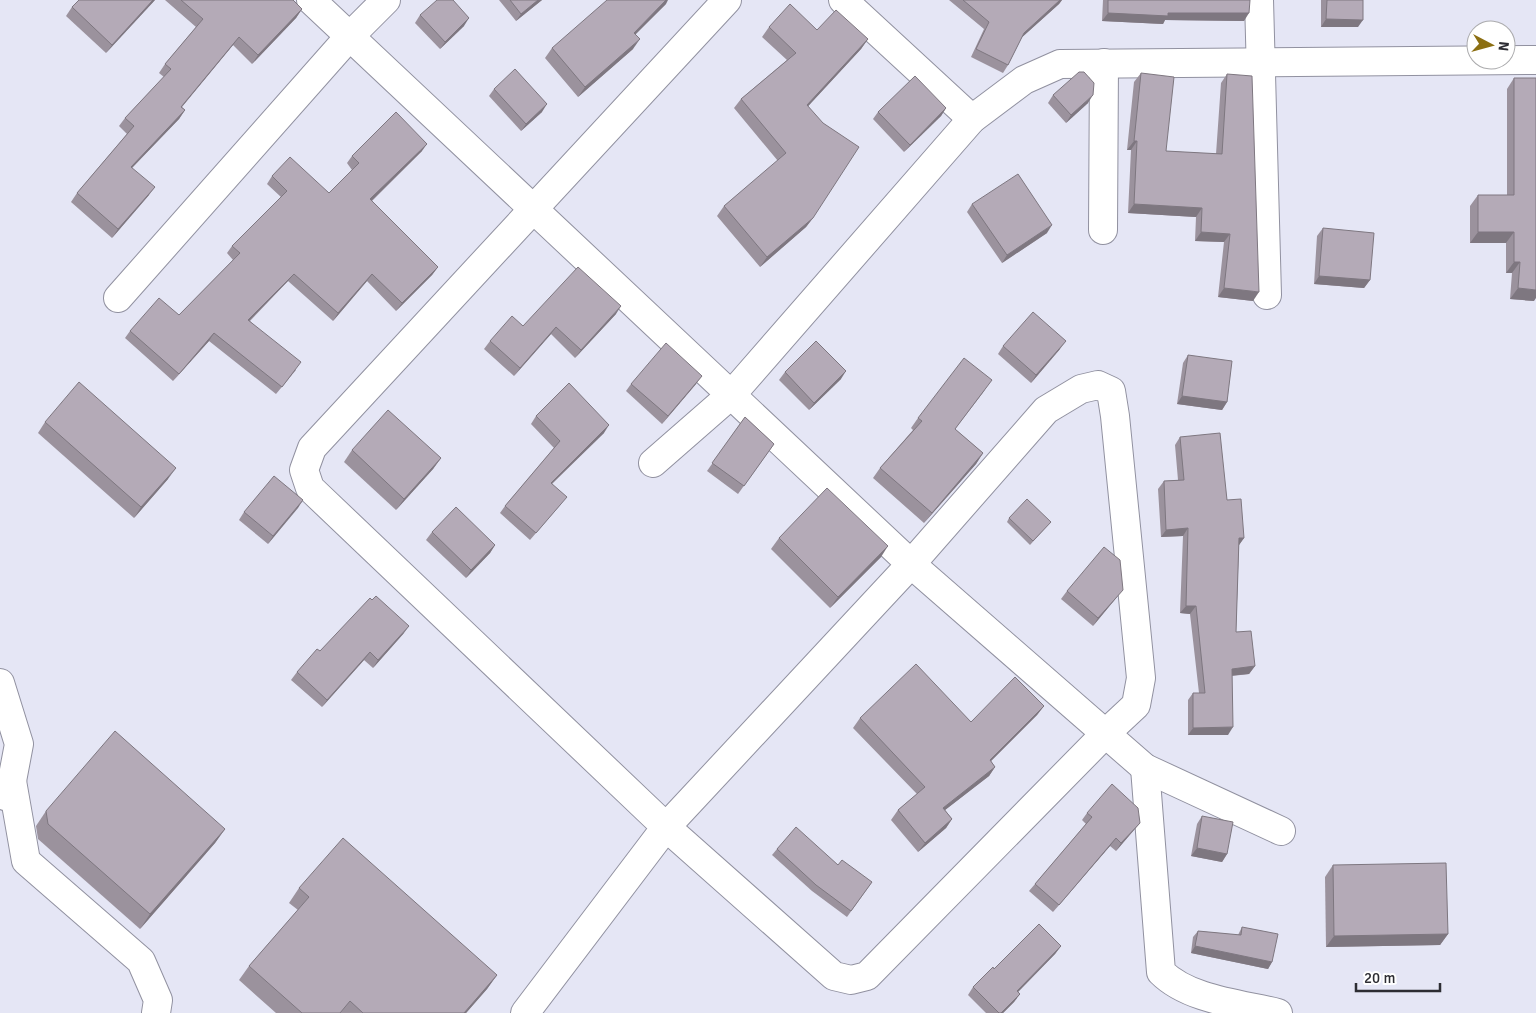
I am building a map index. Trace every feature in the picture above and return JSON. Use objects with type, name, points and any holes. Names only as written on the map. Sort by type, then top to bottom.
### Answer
[{"type":"street","points":[[312,0],[911,564],[1145,768],[1281,831]]},
{"type":"street","points":[[118,298],[350,37],[386,0]]},
{"type":"street","points":[[525,1013],[666,827],[911,564],[1046,410],[1081,389],[1098,385],[1111,391],[1141,678],[1136,705],[1106,733],[867,976],[851,980],[834,976],[666,827],[310,488],[304,470],[312,448],[727,0]]},
{"type":"street","points":[[843,0],[972,119]]},
{"type":"street","points":[[1259,0],[1259,64],[1267,295]]},
{"type":"street","points":[[653,463],[732,394],[972,119],[1024,80],[1060,64],[1104,62],[1259,64],[1536,60]]},
{"type":"street","points":[[1103,230],[1104,62]]},
{"type":"street","points":[[0,683],[19,744],[12,781],[0,807]]},
{"type":"street","points":[[1145,768],[1161,972],[1172,983],[1189,992],[1278,1013]]},
{"type":"street","points":[[12,781],[26,861],[141,961],[158,1000],[156,1013]]},
{"type":"building","points":[[79,0],[153,0],[112,45],[72,7]]},
{"type":"building","points":[[181,0],[293,0],[302,9],[258,55],[239,37],[181,107],[185,110],[131,167],[155,187],[118,229],[77,193],[134,126],[125,118],[171,69],[165,64],[203,19]]},
{"type":"building","points":[[437,0],[453,0],[469,18],[445,42],[420,15]]},
{"type":"building","points":[[510,0],[538,0],[521,14]]},
{"type":"building","points":[[607,0],[666,0],[634,33],[640,39],[585,87],[552,48]]},
{"type":"building","points":[[963,0],[1060,0],[1024,33],[1008,65],[976,49],[989,22]]},
{"type":"building","points":[[1108,0],[1250,0],[1249,13],[1168,13],[1168,16],[1108,13]]},
{"type":"building","points":[[1327,0],[1363,0],[1363,20],[1326,19]]},
{"type":"building","points":[[790,4],[817,30],[836,10],[868,39],[807,105],[823,123],[859,147],[813,218],[767,257],[724,206],[786,153],[741,99],[796,53],[769,27]]},
{"type":"building","points":[[515,69],[547,104],[526,124],[494,89]]},
{"type":"building","points":[[1079,72],[1084,72],[1094,83],[1093,95],[1071,115],[1053,95]]},
{"type":"building","points":[[1141,73],[1174,77],[1166,151],[1222,154],[1227,74],[1252,76],[1259,292],[1224,288],[1230,234],[1201,232],[1202,208],[1134,204],[1137,141],[1134,141]]},
{"type":"building","points":[[915,76],[946,108],[910,145],[878,112]]},
{"type":"building","points":[[1514,78],[1536,78],[1536,290],[1518,288],[1520,262],[1514,262],[1514,232],[1478,232],[1478,195],[1514,195]]},
{"type":"building","points":[[396,112],[427,144],[370,199],[438,267],[402,303],[372,274],[338,313],[294,274],[248,320],[301,362],[282,387],[214,333],[179,374],[130,331],[159,298],[179,315],[240,253],[232,246],[287,191],[272,176],[290,157],[329,193],[359,163],[352,156]]},
{"type":"building","points":[[1018,174],[1052,225],[1007,255],[972,204]]},
{"type":"building","points":[[1323,228],[1374,233],[1370,280],[1319,276]]},
{"type":"building","points":[[578,267],[621,306],[581,350],[556,327],[520,368],[490,341],[512,316],[523,326]]},
{"type":"building","points":[[1033,312],[1066,341],[1036,375],[1003,346]]},
{"type":"building","points":[[816,341],[846,371],[814,403],[785,372]]},
{"type":"building","points":[[666,343],[702,376],[668,416],[631,384]]},
{"type":"building","points":[[1188,355],[1232,361],[1227,402],[1182,396]]},
{"type":"building","points":[[964,358],[992,380],[955,429],[983,453],[932,513],[880,468],[922,421],[918,418]]},
{"type":"building","points":[[79,382],[176,468],[141,507],[45,422]]},
{"type":"building","points":[[569,383],[609,425],[551,483],[567,497],[536,533],[505,506],[560,441],[536,416]]},
{"type":"building","points":[[388,410],[441,458],[404,499],[352,450]]},
{"type":"building","points":[[745,417],[774,444],[744,486],[712,463]]},
{"type":"building","points":[[1220,433],[1227,500],[1241,499],[1244,538],[1239,538],[1236,632],[1251,631],[1255,666],[1232,669],[1233,727],[1193,728],[1193,693],[1205,693],[1196,606],[1186,606],[1188,528],[1166,530],[1164,481],[1184,480],[1180,437]]},
{"type":"building","points":[[274,476],[303,500],[273,536],[244,512]]},
{"type":"building","points":[[827,488],[888,546],[838,597],[779,538]]},
{"type":"building","points":[[1027,499],[1051,522],[1033,541],[1009,518]]},
{"type":"building","points":[[456,507],[495,545],[471,570],[432,532]]},
{"type":"building","points":[[1104,547],[1120,560],[1123,590],[1098,618],[1067,591]]},
{"type":"building","points":[[376,596],[409,626],[378,660],[370,652],[327,700],[297,672],[317,649],[320,651],[370,598],[372,600]]},
{"type":"building","points":[[916,664],[971,722],[1015,677],[1044,706],[990,760],[995,767],[943,808],[952,819],[925,843],[898,810],[925,787],[860,718]]},
{"type":"building","points":[[115,731],[225,829],[150,914],[48,824],[46,811]]},
{"type":"building","points":[[1112,784],[1138,808],[1140,823],[1121,843],[1116,838],[1059,905],[1035,884],[1092,817],[1087,813]]},
{"type":"building","points":[[1202,816],[1233,822],[1227,854],[1197,848]]},
{"type":"building","points":[[796,827],[838,865],[842,860],[872,882],[851,911],[816,885],[777,849]]},
{"type":"building","points":[[343,838],[497,975],[464,1013],[363,1013],[350,1001],[340,1013],[302,1013],[249,966],[309,897],[299,888]]},
{"type":"building","points":[[1446,863],[1448,934],[1334,936],[1333,865]]},
{"type":"building","points":[[1039,924],[1061,946],[1017,991],[1020,994],[999,1013],[973,987]]},
{"type":"building","points":[[1242,927],[1278,934],[1272,962],[1195,946],[1198,931],[1241,935]]}]
